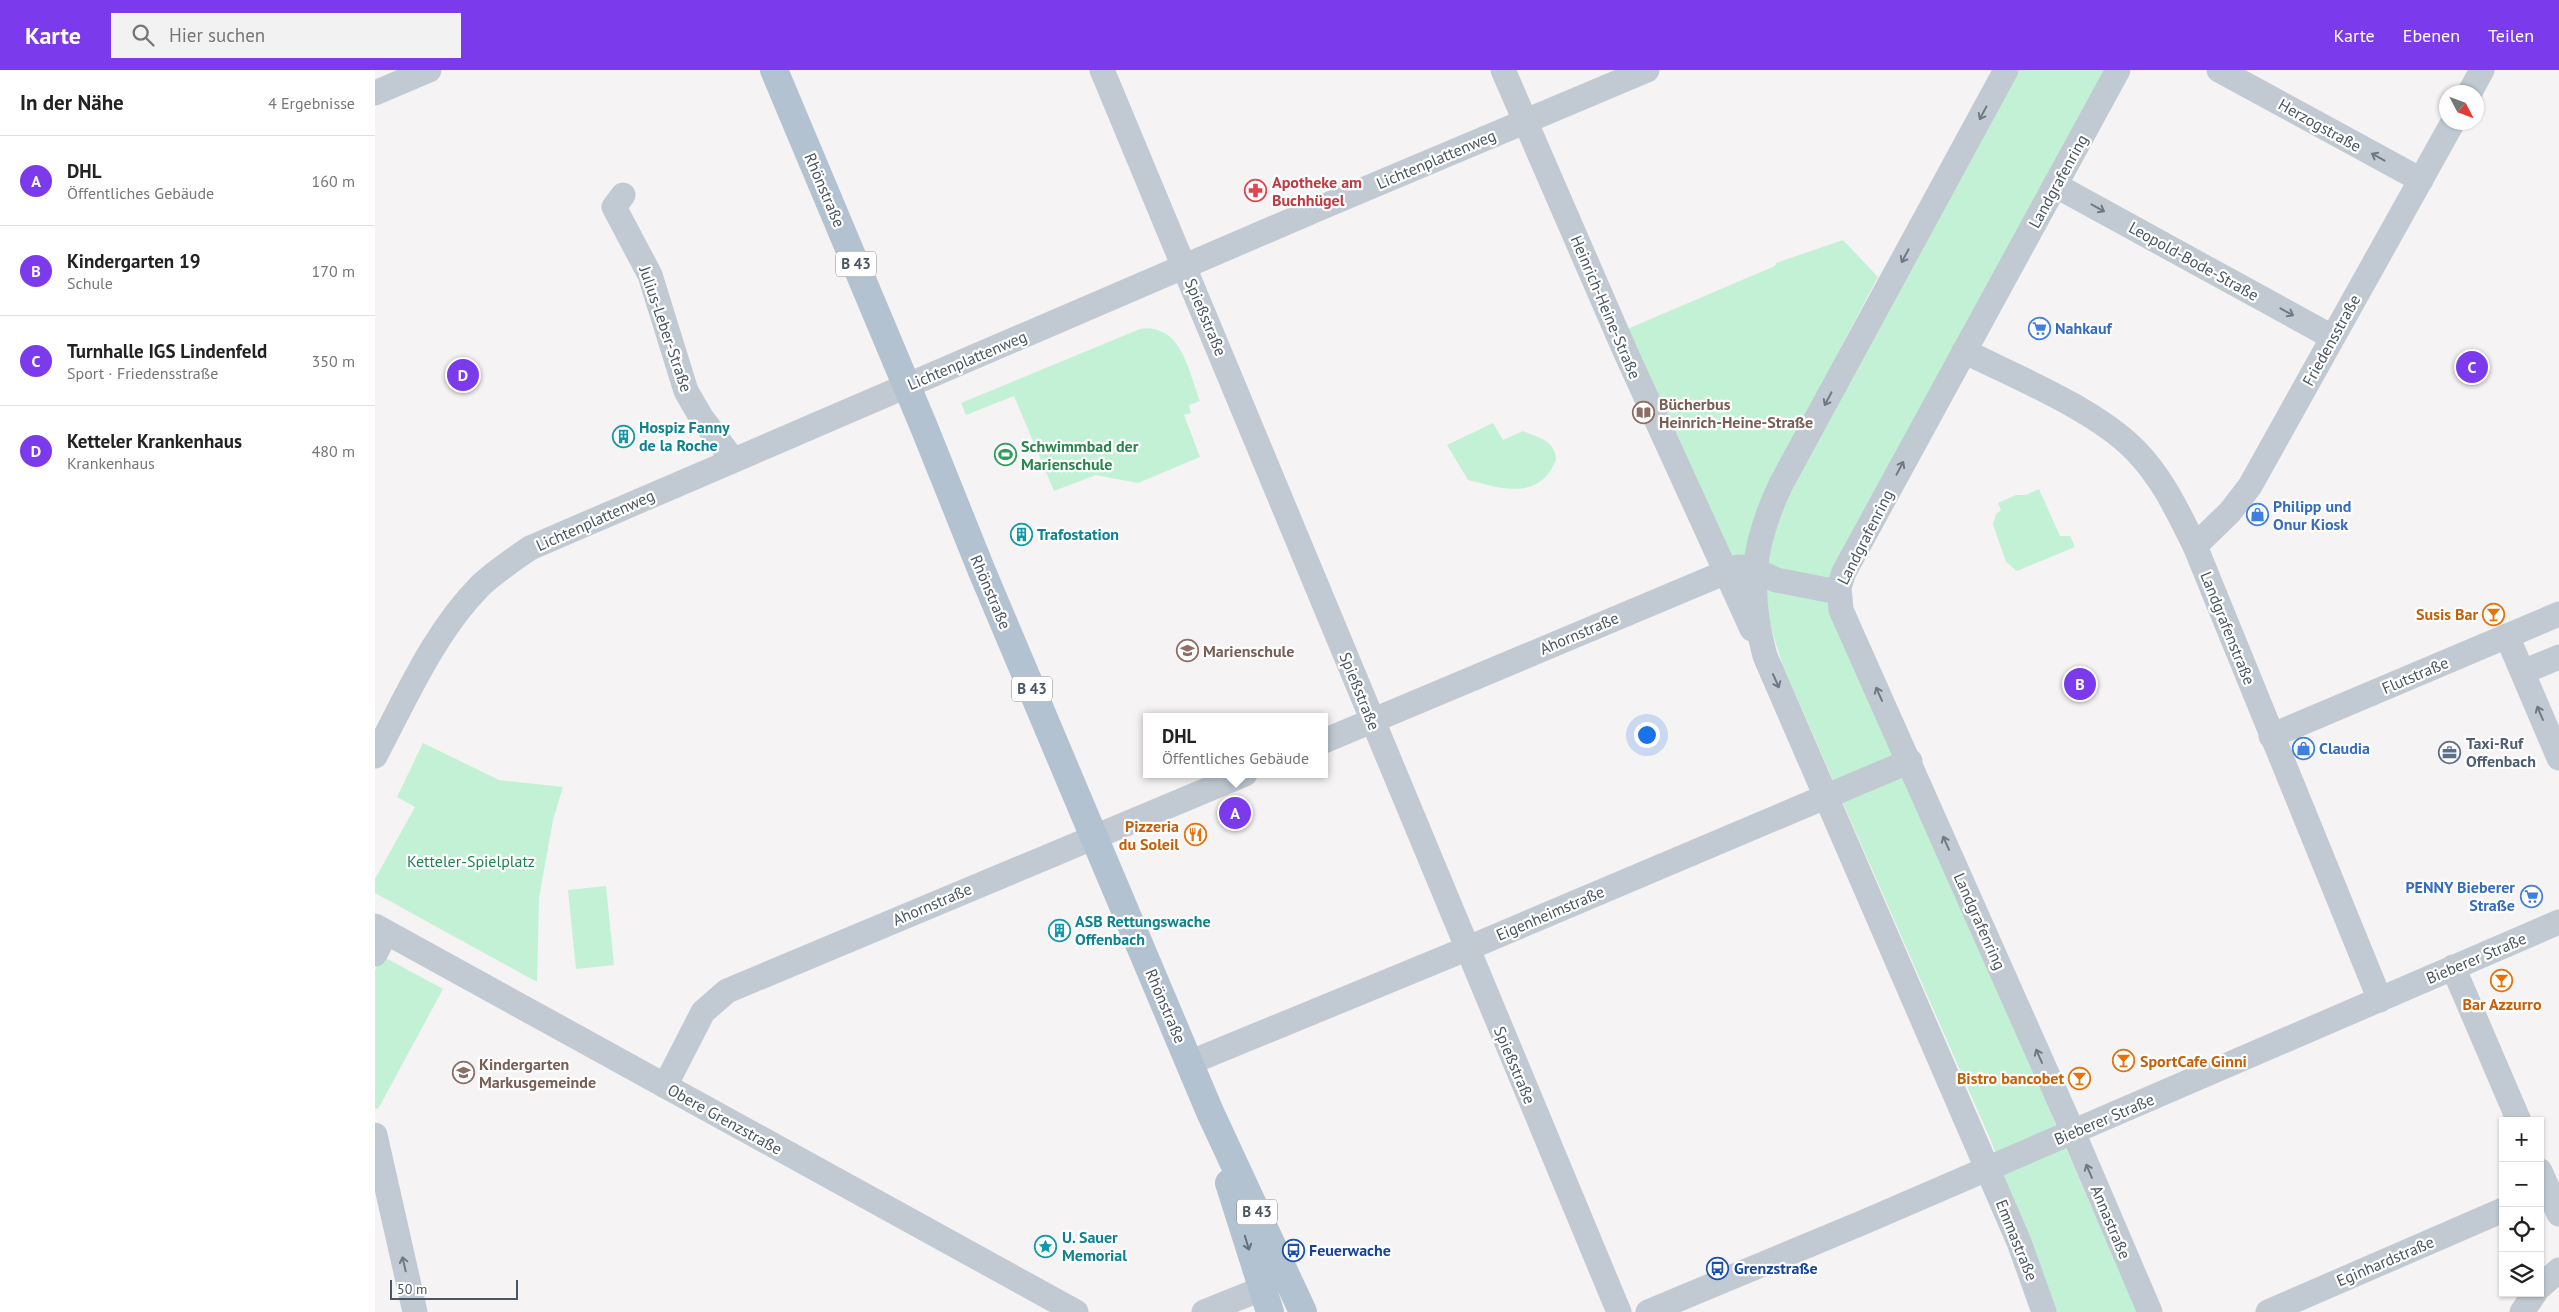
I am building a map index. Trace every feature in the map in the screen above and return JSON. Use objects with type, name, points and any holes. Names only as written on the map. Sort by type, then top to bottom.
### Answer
[{"type":"main road","name":"Rhönstraße","points":[[774,70],[1189,1063],[1303,1312]]},
{"type":"main road","name":"Rhönstraße","points":[[1210,1112],[1265,1300]]},
{"type":"street","points":[[375,93],[429,70]]},
{"type":"street","name":"Spießstraße","points":[[1102,70],[1185,266],[1466,949],[1619,1312]]},
{"type":"street","name":"Heinrich-Heine-Straße","points":[[1503,70],[1625,351],[1724,571]]},
{"type":"street","name":"Lichtenplattenweg","points":[[375,756],[441,637],[461,609],[490,577],[530,548],[1185,266],[1647,70]]},
{"type":"street","points":[[1987,1169],[1765,656],[1755,609],[1754,569],[1765,522],[1781,484],[2006,70]]},
{"type":"street","name":"Landgrafenring","points":[[2073,1132],[1910,761],[1841,610],[1839,592],[1844,572],[2118,70]]},
{"type":"street","name":"Herzogstraße","points":[[2219,70],[2421,180]]},
{"type":"street","points":[[2474,85],[2482,70]]},
{"type":"street","name":"Friedensstraße","points":[[2195,546],[2230,512],[2250,486],[2449,130]]},
{"type":"street","name":"Leopold-Bode-Straße","points":[[2055,185],[2333,337]]},
{"type":"street","name":"Julius-Leber-Straße","points":[[623,195],[614,207],[650,275],[686,391],[701,417],[733,460]]},
{"type":"street","name":"Landgrafenstraße","points":[[1964,351],[2083,412],[2117,434],[2136,451],[2164,487],[2195,546],[2380,1000]]},
{"type":"street","name":"Ahornstraße","points":[[1328,739],[1724,571],[1742,566],[1754,569],[1776,580],[1839,592]]},
{"type":"street","points":[[1724,571],[1749,625],[1761,642]]},
{"type":"street","name":"Flutstraße","points":[[2271,736],[2559,614]]},
{"type":"street","points":[[2507,636],[2559,758]]},
{"type":"street","points":[[2523,672],[2559,657]]},
{"type":"street","name":"Eigenheimstraße","points":[[1189,1063],[1466,949],[1910,761]]},
{"type":"street","name":"Ahornstraße","points":[[665,1086],[703,1012],[711,1002],[727,990],[1235,778]]},
{"type":"street","name":"Bieberer Straße","points":[[1648,1312],[1987,1169],[2559,922]]},
{"type":"street","name":"Obere Grenzstraße","points":[[379,937],[665,1086],[1076,1312]]},
{"type":"street","points":[[2453,967],[2517,1117]]},
{"type":"street","name":"Annastraße","points":[[2073,1132],[2150,1312]]},
{"type":"street","points":[[375,1135],[415,1312]]},
{"type":"street","name":"Emmastraße","points":[[1987,1169],[2019,1242],[2044,1312]]},
{"type":"street","points":[[2544,1187],[2559,1214]]},
{"type":"street","name":"Eginhardstraße","points":[[2268,1312],[2499,1212]]},
{"type":"street","points":[[2544,1283],[2559,1270]]},
{"type":"street","points":[[2522,1312],[2532,1297]]},
{"type":"street","points":[[1204,1312],[1265,1300]]},
{"type":"green space","points":[[2017,70],[2111,70],[1829,602],[2137,1312],[2055,1312],[1991,1141],[1783,666],[1765,602],[1765,563],[1776,518]]},
{"type":"green space","points":[[1843,240],[1878,277],[1840,349],[1745,557],[1733,560],[1625,330],[1775,266],[1776,263]]},
{"type":"green space","points":[[1140,329],[1154,329],[1165,334],[1174,341],[1187,363],[1200,401],[1189,405],[1191,413],[1184,415],[1200,457],[1138,483],[1096,475],[1054,491],[1014,396],[966,415],[961,403]]},
{"type":"green space","points":[[1493,423],[1503,440],[1523,431],[1550,444],[1556,460],[1549,473],[1540,482],[1530,487],[1518,489],[1468,480],[1447,445]]},
{"type":"green space","points":[[2039,489],[2060,536],[2070,536],[2075,547],[2017,571],[2006,562],[1993,524],[1996,514],[2001,510],[1998,503],[2016,495],[2026,495]]},
{"type":"green space","name":"Ketteler-Spielplatz","points":[[423,743],[499,780],[563,787],[553,820],[539,898],[537,982],[375,893],[375,879],[415,807],[397,797]]},
{"type":"green space","points":[[606,886],[614,965],[576,969],[568,890]]},
{"type":"green space","points":[[382,956],[443,989],[378,1109],[375,1108],[375,970]]},
{"type":"place","name":"Apotheke am Buchhügel","points":[[1256,191]]},
{"type":"place","name":"Nahkauf","points":[[2039,328]]},
{"type":"place","name":"Turnhalle IGS Lindenfeld","points":[[2472,367]]},
{"type":"place","name":"Ketteler Krankenhaus","points":[[463,375]]},
{"type":"place","name":"Bücherbus Heinrich-Heine-Straße","points":[[1643,413]]},
{"type":"place","name":"Hospiz Fanny de la Roche","points":[[623,436]]},
{"type":"place","name":"Schwimmbad der Marienschule","points":[[1005,455]]},
{"type":"place","name":"Philipp und Onur Kiosk","points":[[2257,515]]},
{"type":"place","name":"Trafostation","points":[[1021,534]]},
{"type":"place","name":"Susis Bar","points":[[2494,614]]},
{"type":"place","name":"Marienschule","points":[[1187,651]]},
{"type":"place","name":"Kindergarten 19","points":[[2080,684]]},
{"type":"place","name":"Claudia","points":[[2303,748]]},
{"type":"place","name":"Taxi-Ruf Offenbach","points":[[2450,752]]},
{"type":"place","name":"DHL","points":[[1235,813]]},
{"type":"place","name":"Pizzeria du Soleil","points":[[1195,835]]},
{"type":"place","name":"PENNY Bieberer Straße","points":[[2531,896]]},
{"type":"place","name":"ASB Rettungswache Offenbach","points":[[1059,930]]},
{"type":"place","name":"Bar Azzurro","points":[[2502,980]]},
{"type":"place","name":"SportCafe Ginni","points":[[2124,1061]]},
{"type":"place","name":"Kindergarten Markusgemeinde","points":[[463,1073]]},
{"type":"place","name":"Bistro bancobet","points":[[2080,1078]]},
{"type":"place","name":"U. Sauer Memorial","points":[[1046,1246]]},
{"type":"place","name":"Feuerwache","points":[[1293,1250]]},
{"type":"place","name":"Grenzstraße","points":[[1718,1268]]}]
